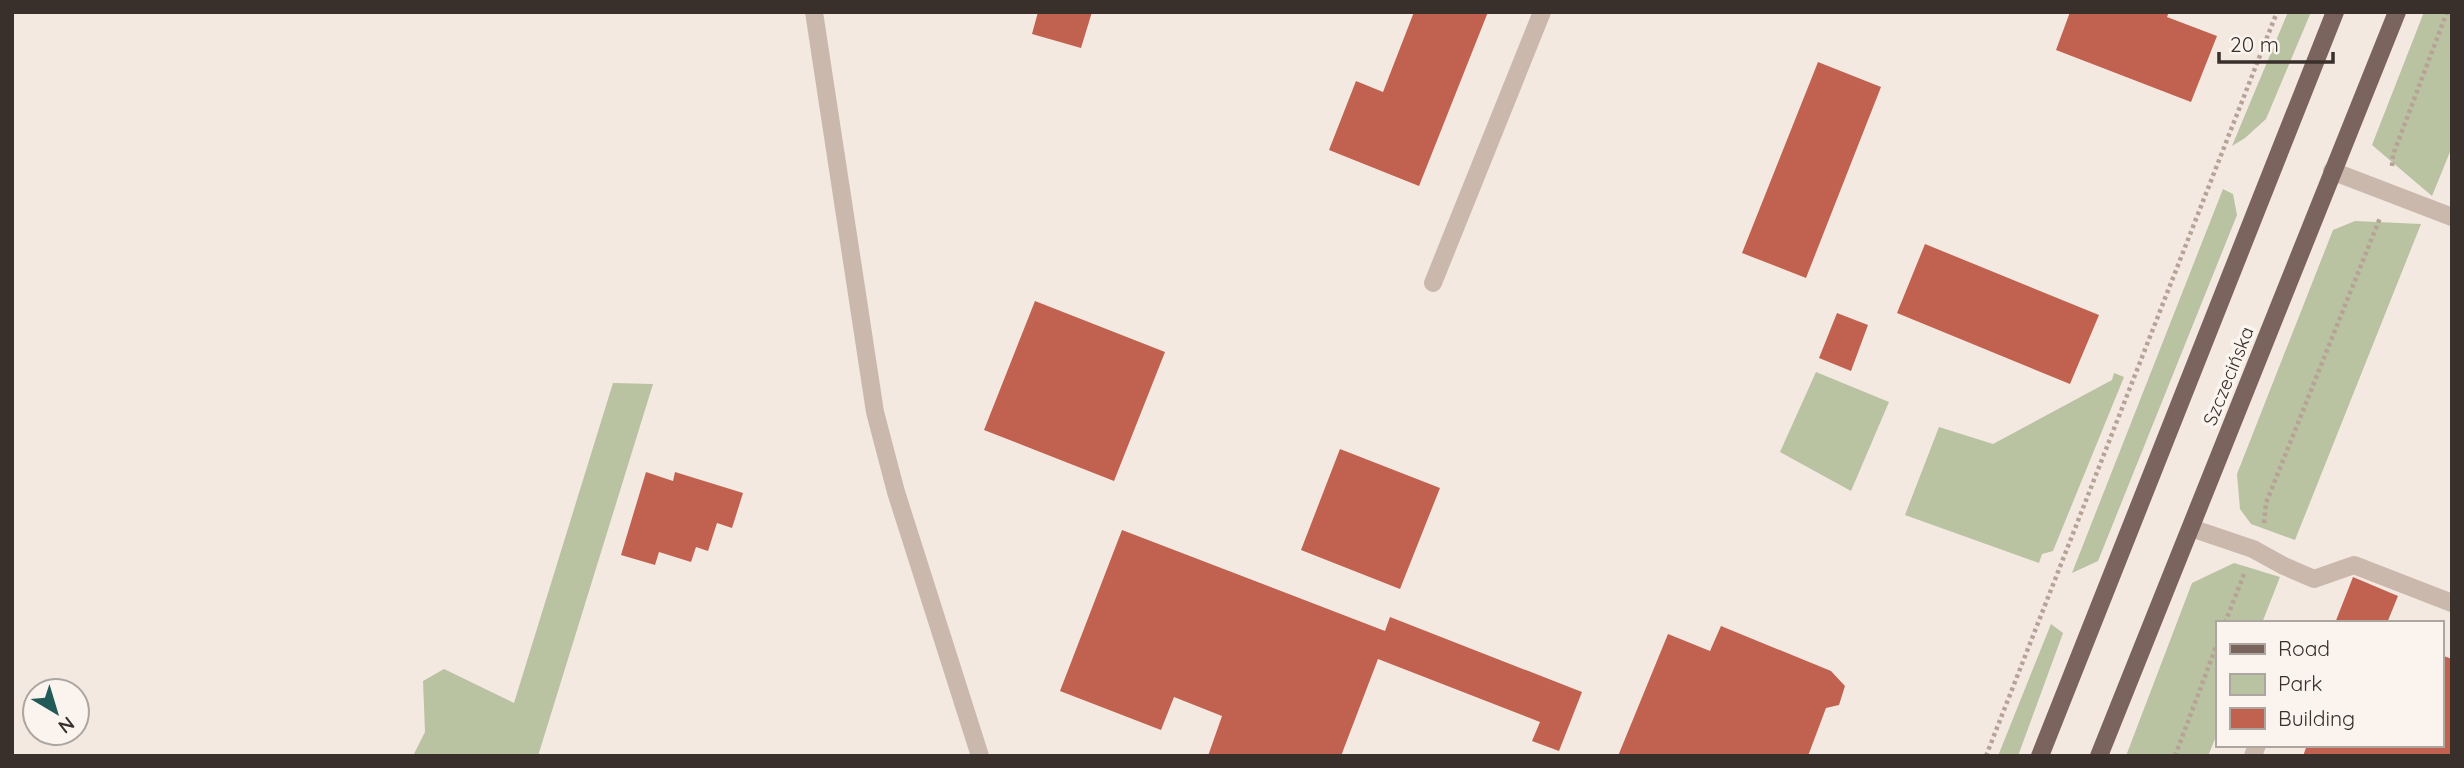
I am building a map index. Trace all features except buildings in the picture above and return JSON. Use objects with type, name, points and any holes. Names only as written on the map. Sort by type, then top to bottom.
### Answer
[{"type":"main road","name":"Szczecińska","points":[[2040,756],[2335,12]]},
{"type":"main road","name":"Szczecińska","points":[[2099,756],[2397,12]]},
{"type":"street","points":[[814,12],[875,412],[896,492],[980,756]]},
{"type":"street","points":[[1433,283],[1542,12]]},
{"type":"street","points":[[2332,171],[2452,217]]},
{"type":"street","points":[[2191,528],[2253,549],[2314,579],[2354,565],[2452,603]]},
{"type":"street","points":[[971,756],[974,735]]},
{"type":"path","points":[[1986,756],[2277,12]]},
{"type":"path","points":[[2226,621],[2264,526],[2266,503],[2390,193],[2393,155],[2447,12]]},
{"type":"path","points":[[2175,756],[2216,647]]},
{"type":"green space","points":[[2288,12],[2311,12],[2266,119],[2232,146]]},
{"type":"green space","points":[[2424,12],[2452,12],[2452,147],[2432,196],[2372,145]]},
{"type":"green space","points":[[2223,189],[2233,194],[2237,215],[2098,561],[2072,573]]},
{"type":"green space","points":[[2355,221],[2421,224],[2295,540],[2251,524],[2240,509],[2237,474],[2333,230]]},
{"type":"green space","points":[[1816,372],[1889,402],[1851,491],[1780,452]]},
{"type":"green space","points":[[2114,373],[2124,377],[2053,551],[2042,554],[2039,563],[1905,515],[1939,427],[1993,444],[2112,380]]},
{"type":"green space","points":[[613,383],[653,384],[538,756],[413,756],[425,732],[423,681],[444,669],[514,703]]},
{"type":"green space","points":[[2234,563],[2280,577],[2263,621],[2216,621],[2216,736],[2208,756],[2126,756],[2192,583]]},
{"type":"green space","points":[[2051,624],[2063,633],[2018,756],[1998,756]]}]
